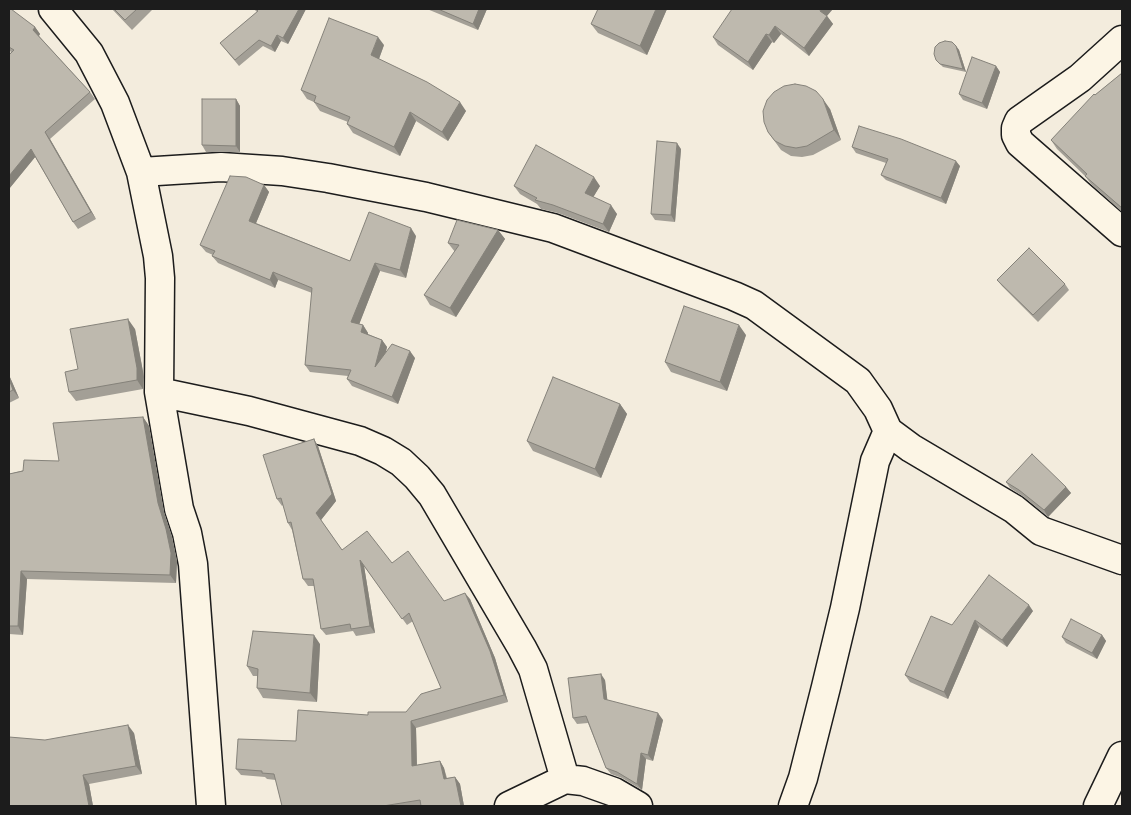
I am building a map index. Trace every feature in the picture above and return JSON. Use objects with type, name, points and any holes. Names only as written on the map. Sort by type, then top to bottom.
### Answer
[{"type":"street","points":[[53,9],[90,53],[115,103],[141,172],[158,256],[160,278],[159,392],[179,509],[188,533],[193,564],[211,806]]},
{"type":"street","points":[[1122,40],[1080,78],[1018,121],[1016,128],[1016,135],[1020,143],[1122,232]]},
{"type":"street","points":[[141,172],[221,167],[310,175],[426,197],[553,228],[734,296],[754,305],[858,381],[878,409],[888,431],[911,448],[1014,509],[1041,531],[1122,560]]},
{"type":"street","points":[[159,392],[248,411],[360,441],[383,451],[401,462],[417,477],[432,495],[533,669],[565,779]]},
{"type":"street","points":[[793,806],[803,778],[845,608],[875,460],[888,431]]},
{"type":"street","points":[[1098,806],[1122,756]]},
{"type":"street","points":[[509,806],[565,779],[583,781],[614,792],[638,806]]},
{"type":"building","points":[[9,9],[35,27],[33,30],[90,92],[45,132],[91,212],[73,222],[31,149],[9,176],[9,55],[14,50],[9,47]]},
{"type":"building","points":[[114,9],[137,9],[125,20]]},
{"type":"building","points":[[256,9],[299,9],[283,38],[277,35],[271,46],[259,40],[235,60],[220,43],[258,11]]},
{"type":"building","points":[[438,9],[479,9],[473,24]]},
{"type":"building","points":[[598,9],[656,9],[640,46],[591,24]]},
{"type":"building","points":[[732,9],[821,9],[820,11],[827,16],[804,48],[775,26],[769,35],[766,34],[748,62],[713,37]]},
{"type":"building","points":[[329,18],[378,37],[371,55],[427,82],[460,102],[442,132],[410,112],[394,147],[347,124],[350,117],[314,102],[316,96],[301,90]]},
{"type":"building","points":[[945,41],[952,42],[956,46],[963,69],[940,64],[936,60],[934,54],[935,47]]},
{"type":"building","points":[[972,57],[996,66],[982,103],[959,94]]},
{"type":"building","points":[[1122,73],[1122,208],[1085,176],[1087,174],[1051,140],[1094,94]]},
{"type":"building","points":[[795,84],[806,86],[816,91],[823,99],[834,130],[807,146],[796,148],[785,146],[775,141],[768,132],[764,122],[763,111],[767,100],[774,92],[784,86]]},
{"type":"building","points":[[202,99],[236,99],[236,146],[202,145]]},
{"type":"building","points":[[859,126],[901,139],[956,161],[941,198],[881,175],[888,159],[852,147]]},
{"type":"building","points":[[657,141],[677,143],[671,215],[651,214]]},
{"type":"building","points":[[536,145],[594,177],[585,193],[611,205],[603,224],[535,200],[537,198],[514,186]]},
{"type":"building","points":[[230,176],[246,177],[264,185],[249,221],[350,261],[369,212],[411,228],[400,270],[375,263],[351,322],[363,325],[361,332],[382,340],[375,367],[392,344],[410,351],[392,397],[347,379],[351,370],[305,365],[312,288],[273,272],[270,280],[212,256],[215,251],[200,245]]},
{"type":"building","points":[[457,220],[498,230],[450,308],[424,295],[459,245],[448,243]]},
{"type":"building","points":[[1029,248],[1065,284],[1033,315],[997,280]]},
{"type":"building","points":[[684,306],[739,325],[720,382],[665,362]]},
{"type":"building","points":[[128,319],[137,368],[137,380],[69,392],[65,372],[78,369],[70,329]]},
{"type":"building","points":[[553,377],[620,404],[595,469],[527,441]]},
{"type":"building","points":[[9,379],[13,390],[9,392]]},
{"type":"building","points":[[143,417],[158,503],[171,553],[170,575],[21,571],[18,626],[9,626],[9,474],[23,471],[24,460],[59,461],[53,423]]},
{"type":"building","points":[[314,439],[332,494],[316,513],[342,550],[367,531],[392,563],[408,551],[444,601],[465,593],[490,651],[504,695],[411,721],[412,766],[440,761],[444,779],[455,777],[461,806],[421,806],[420,800],[383,806],[282,806],[274,774],[236,769],[238,739],[296,741],[298,710],[368,715],[368,712],[406,712],[421,694],[441,688],[409,613],[402,619],[360,560],[370,626],[351,629],[350,624],[321,629],[313,579],[303,579],[291,522],[288,523],[281,498],[277,499],[263,455]]},
{"type":"building","points":[[1032,454],[1066,487],[1044,510],[1006,482]]},
{"type":"building","points":[[989,575],[1029,605],[1002,640],[975,620],[944,692],[905,675],[931,616],[952,625]]},
{"type":"building","points":[[1071,619],[1102,635],[1092,653],[1062,637]]},
{"type":"building","points":[[253,631],[314,635],[310,693],[257,688],[258,669],[247,666]]},
{"type":"building","points":[[601,674],[604,699],[658,713],[648,755],[641,753],[637,784],[606,768],[586,716],[573,718],[568,678]]},
{"type":"building","points":[[128,725],[136,766],[83,775],[89,806],[9,806],[9,737],[45,740]]}]
